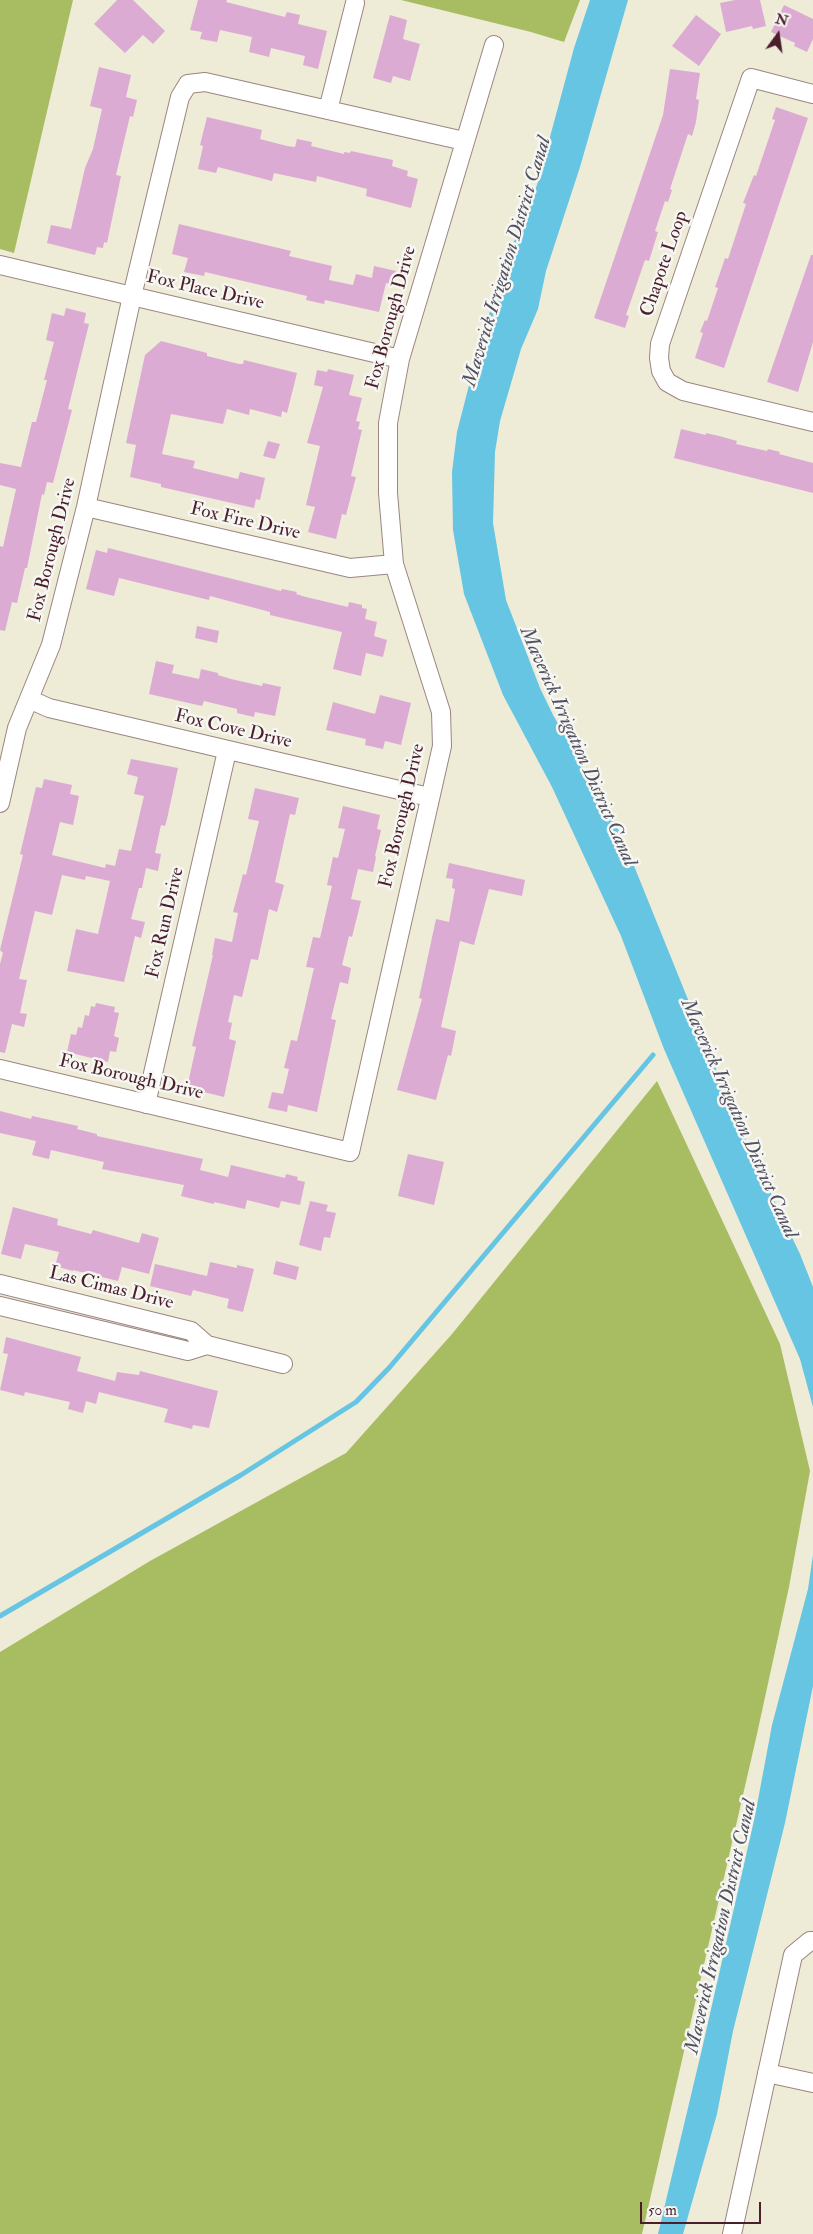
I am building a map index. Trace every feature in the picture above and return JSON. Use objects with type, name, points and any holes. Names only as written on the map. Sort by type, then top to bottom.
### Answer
[{"type":"street","points":[[328,110],[355,3]]},
{"type":"street","name":"Fox Borough Drive","points":[[0,1070],[350,1152],[442,746],[441,712],[394,564],[388,493],[388,423],[400,358],[494,45]]},
{"type":"street","name":"Chapote Loop","points":[[813,94],[750,78],[660,344],[659,358],[661,371],[667,382],[683,390],[813,422]]},
{"type":"street","name":"Fox Borough Drive","points":[[0,803],[17,728],[51,645],[86,507],[132,296],[180,97],[188,84],[205,82],[464,141]]},
{"type":"street","name":"Fox Place Drive","points":[[0,265],[400,358]]},
{"type":"street","name":"Fox Fire Drive","points":[[86,507],[350,568],[394,564]]},
{"type":"street","name":"Fox Cove Drive","points":[[29,699],[49,708],[429,798]]},
{"type":"street","name":"Fox Run Drive","points":[[146,1104],[227,751]]},
{"type":"street","name":"Las Cimas Drive","points":[[0,1284],[191,1331],[207,1345],[283,1364]]},
{"type":"street","points":[[8,1308],[21,1289]]},
{"type":"street","name":"Las Cimas Drive","points":[[8,1308],[188,1351],[207,1345]]},
{"type":"street","points":[[102,1331],[106,1310]]},
{"type":"street","points":[[732,2234],[793,1955],[810,1941],[813,1941]]},
{"type":"street","points":[[767,2073],[813,2083]]},
{"type":"green space","points":[[0,0],[73,0],[14,253],[0,249]]},
{"type":"green space","points":[[401,0],[580,0],[564,42]]},
{"type":"green space","points":[[657,1081],[780,1344],[810,1471],[789,1587],[757,1734],[642,2234],[0,2234],[0,1652],[150,1561],[346,1453],[452,1334]]},
{"type":"water","name":"Maverick Irrigation District Canal","points":[[590,0],[628,0],[580,167],[546,271],[538,309],[521,349],[500,421],[495,452],[493,523],[506,600],[540,688],[553,715],[613,818],[626,846],[733,1111],[800,1254],[813,1287],[813,1407],[800,1359],[664,1049],[621,936],[552,787],[503,695],[464,594],[453,530],[452,472],[457,432],[476,358],[502,271],[537,185],[574,48]]},
{"type":"water","points":[[813,1555],[813,1686],[785,1823],[733,2031],[717,2114],[683,2234],[658,2234],[755,1816],[772,1725],[808,1589]]},
{"type":"building","points":[[117,0],[133,0],[165,31],[153,44],[143,35],[125,53],[94,24]]},
{"type":"building","points":[[198,0],[227,0],[226,2],[285,17],[287,12],[300,15],[298,24],[327,31],[318,69],[303,65],[305,56],[271,48],[269,57],[249,52],[252,37],[220,30],[217,42],[200,39],[202,32],[190,30]]},
{"type":"building","points":[[735,0],[760,0],[766,26],[753,29],[752,26],[726,32],[720,3]]},
{"type":"building","points":[[784,5],[813,19],[813,39],[807,52],[794,46],[795,43],[771,32]]},
{"type":"building","points":[[390,15],[407,20],[403,39],[420,44],[410,81],[393,76],[391,83],[373,78]]},
{"type":"building","points":[[696,15],[721,34],[699,66],[672,46]]},
{"type":"building","points":[[99,67],[131,75],[126,97],[137,100],[133,117],[130,116],[116,175],[121,176],[107,243],[104,242],[103,248],[97,247],[95,255],[47,243],[51,225],[71,229],[85,168],[93,149],[102,109],[90,106]]},
{"type":"building","points":[[670,69],[700,73],[696,99],[699,100],[696,122],[692,136],[688,134],[670,189],[672,190],[668,202],[665,201],[655,231],[658,232],[649,261],[645,260],[626,315],[629,316],[625,328],[594,318],[663,115]]},
{"type":"building","points":[[776,107],[808,118],[724,368],[695,358],[703,333],[700,332],[705,320],[707,321],[718,288],[715,287],[725,258],[728,259],[746,204],[743,203],[754,175],[756,176],[775,120],[772,119]]},
{"type":"building","points":[[207,117],[262,130],[260,139],[287,146],[295,147],[297,139],[312,142],[311,146],[344,154],[344,152],[350,153],[351,151],[393,160],[392,166],[408,171],[407,176],[418,179],[411,208],[366,196],[367,189],[317,176],[316,182],[274,173],[272,181],[218,167],[216,173],[198,169],[203,146],[200,145]]},
{"type":"building","points":[[179,224],[291,251],[289,256],[332,266],[329,280],[353,285],[356,274],[372,278],[374,266],[396,271],[393,285],[386,283],[379,312],[325,300],[324,304],[306,300],[307,296],[205,272],[204,276],[184,272],[188,258],[172,254]]},
{"type":"building","points":[[811,255],[813,255],[813,342],[798,392],[767,382]]},
{"type":"building","points":[[66,308],[86,313],[84,323],[89,324],[68,409],[72,410],[53,483],[47,482],[44,495],[42,494],[27,568],[25,568],[17,603],[12,602],[5,631],[0,630],[0,546],[3,547],[16,489],[0,485],[0,463],[21,467],[32,422],[36,422],[47,380],[44,380],[54,342],[46,340],[52,313],[64,316]]},
{"type":"building","points":[[161,341],[207,353],[207,356],[239,364],[243,364],[244,360],[297,373],[287,413],[282,411],[281,417],[250,409],[249,415],[227,409],[223,424],[171,414],[162,454],[195,461],[193,468],[238,479],[240,472],[265,478],[260,500],[256,499],[254,508],[161,487],[161,484],[130,477],[136,445],[126,443],[145,355]]},
{"type":"building","points":[[328,369],[354,375],[349,395],[362,398],[356,421],[360,422],[358,429],[362,430],[351,476],[356,477],[346,515],[342,514],[336,539],[308,532],[315,507],[306,505],[320,446],[307,443],[323,387],[314,385],[317,370],[327,372]]},
{"type":"building","points":[[681,429],[719,436],[737,441],[736,444],[767,451],[768,449],[780,452],[779,454],[813,463],[813,493],[674,458]]},
{"type":"building","points":[[268,441],[280,444],[275,459],[263,456]]},
{"type":"building","points":[[108,548],[281,591],[282,589],[297,592],[296,594],[306,597],[348,607],[349,602],[362,605],[362,608],[367,609],[365,619],[377,622],[374,636],[387,640],[383,657],[366,653],[361,676],[333,669],[342,632],[270,615],[270,612],[210,596],[209,600],[119,578],[114,596],[86,589],[96,550],[107,553]]},
{"type":"building","points":[[197,626],[219,631],[217,643],[195,638]]},
{"type":"building","points":[[156,661],[174,665],[172,673],[199,679],[201,669],[218,673],[218,675],[231,679],[262,686],[263,683],[281,687],[275,716],[255,712],[254,717],[237,713],[237,709],[204,701],[202,706],[149,694]]},
{"type":"building","points":[[380,695],[411,703],[401,745],[385,741],[383,749],[365,745],[366,739],[326,730],[333,702],[375,714]]},
{"type":"building","points":[[131,759],[178,768],[167,819],[165,826],[161,825],[155,853],[161,854],[158,871],[146,868],[142,888],[139,888],[131,919],[145,922],[141,938],[135,936],[124,982],[67,971],[76,929],[98,934],[110,881],[86,876],[85,880],[62,875],[52,915],[35,911],[19,979],[27,980],[20,1013],[27,1014],[24,1027],[12,1024],[5,1053],[0,1052],[0,964],[3,953],[0,950],[23,855],[20,854],[36,787],[42,788],[44,779],[72,785],[70,794],[79,796],[73,825],[60,822],[52,855],[105,868],[106,864],[115,866],[119,849],[131,851],[144,796],[134,794],[138,777],[127,774]]},
{"type":"building","points":[[255,788],[299,798],[295,815],[290,814],[275,882],[284,885],[277,912],[269,909],[258,960],[251,959],[242,997],[234,995],[228,1022],[232,1023],[229,1039],[236,1041],[224,1097],[187,1088],[196,1047],[192,1046],[213,955],[215,938],[232,942],[238,913],[233,912],[243,874],[246,875],[259,821],[248,819]]},
{"type":"building","points":[[343,806],[380,815],[377,829],[381,830],[373,872],[358,869],[351,899],[361,901],[352,937],[349,936],[342,965],[351,968],[348,984],[340,982],[331,1019],[336,1020],[317,1112],[288,1105],[287,1112],[268,1108],[272,1092],[283,1094],[289,1069],[284,1068],[291,1040],[297,1041],[314,968],[306,967],[313,937],[320,938],[332,886],[327,885],[333,857],[338,858],[345,829],[338,828]]},
{"type":"building","points":[[449,863],[525,880],[522,896],[489,889],[474,945],[460,941],[441,1027],[456,1031],[451,1056],[448,1055],[436,1100],[397,1090],[422,999],[419,998],[436,919],[449,922],[455,889],[452,888],[453,879],[446,878]]},
{"type":"building","points":[[96,1003],[115,1007],[114,1012],[119,1013],[114,1036],[119,1038],[116,1052],[110,1051],[108,1062],[67,1052],[71,1034],[76,1035],[78,1027],[82,1028],[85,1015],[89,1016],[91,1006],[95,1007]]},
{"type":"building","points":[[0,1111],[31,1119],[32,1116],[78,1126],[77,1129],[97,1134],[97,1136],[203,1159],[200,1170],[228,1177],[231,1165],[285,1178],[286,1174],[298,1177],[297,1180],[305,1182],[300,1205],[281,1201],[279,1208],[247,1200],[245,1209],[214,1202],[214,1204],[181,1196],[184,1185],[102,1169],[104,1162],[51,1150],[49,1159],[32,1155],[36,1141],[0,1133]]},
{"type":"building","points":[[408,1154],[444,1162],[434,1205],[398,1196]]},
{"type":"building","points":[[310,1201],[328,1205],[326,1211],[336,1213],[330,1238],[324,1237],[321,1251],[299,1245]]},
{"type":"building","points":[[13,1207],[58,1219],[57,1225],[91,1234],[93,1230],[139,1243],[142,1233],[159,1238],[149,1274],[122,1267],[118,1281],[73,1271],[55,1266],[59,1252],[25,1244],[21,1259],[1,1254]]},
{"type":"building","points":[[276,1261],[299,1267],[296,1280],[273,1274]]},
{"type":"building","points":[[210,1262],[237,1268],[237,1265],[254,1269],[243,1312],[227,1308],[229,1299],[193,1290],[191,1296],[150,1286],[155,1264],[207,1276]]},
{"type":"building","points":[[6,1337],[81,1357],[77,1371],[115,1381],[117,1372],[139,1375],[140,1371],[218,1391],[209,1428],[193,1425],[192,1429],[164,1422],[168,1409],[99,1392],[96,1404],[86,1401],[83,1413],[68,1409],[70,1402],[25,1392],[24,1396],[0,1390],[8,1354],[3,1353]]},
{"type":"waterway","points":[[0,1616],[241,1475],[356,1402],[389,1368],[653,1055]]}]
